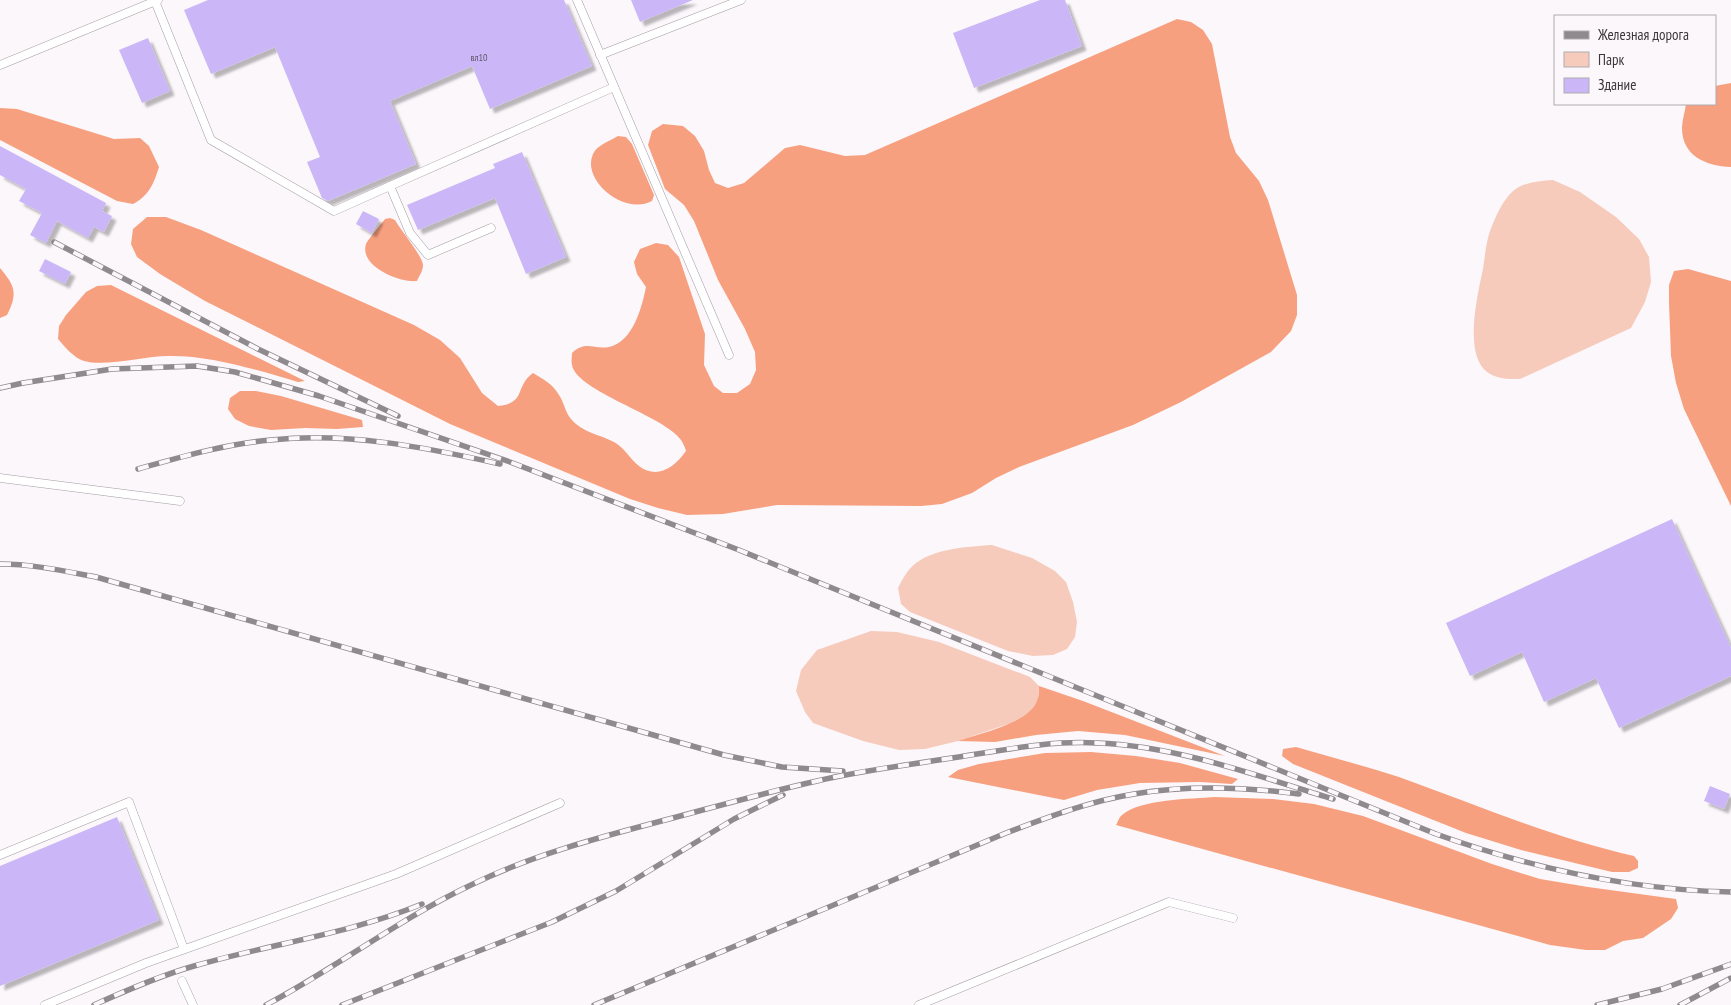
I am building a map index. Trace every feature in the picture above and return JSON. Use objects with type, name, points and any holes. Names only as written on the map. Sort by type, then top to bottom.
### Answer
[{"type":"lane","points":[[577,0],[729,355]]},
{"type":"lane","points":[[600,55],[741,0]]},
{"type":"lane","points":[[0,65],[157,1],[211,140],[334,211],[614,87]]},
{"type":"lane","points":[[390,186],[410,233],[428,255],[491,228]]},
{"type":"lane","points":[[0,478],[180,501]]},
{"type":"lane","points":[[0,855],[129,802],[184,949]]},
{"type":"lane","points":[[45,1005],[146,963],[396,874],[560,803]]},
{"type":"lane","points":[[919,1005],[1169,902],[1233,918]]},
{"type":"lane","points":[[182,981],[192,1005]]},
{"type":"green space","points":[[1553,180],[1580,192],[1616,217],[1639,239],[1649,257],[1651,282],[1645,302],[1631,328],[1520,379],[1498,377],[1487,372],[1480,363],[1474,338],[1476,307],[1489,236],[1499,210],[1513,191],[1527,184]]},
{"type":"green space","points":[[992,545],[1032,558],[1055,571],[1066,582],[1077,622],[1075,637],[1067,649],[1053,655],[1033,656],[1008,651],[910,612],[901,604],[898,588],[916,563],[947,550]]},
{"type":"green space","points":[[871,631],[897,632],[939,642],[1030,677],[1039,686],[1038,701],[1029,713],[1011,723],[958,741],[925,749],[899,750],[863,741],[813,723],[805,712],[796,691],[801,670],[817,650]]},
{"type":"shaded area","points":[[1177,19],[1191,22],[1203,30],[1212,44],[1230,137],[1236,153],[1259,181],[1268,200],[1297,295],[1297,315],[1291,331],[1271,352],[1181,402],[1133,425],[1019,467],[996,478],[972,493],[942,504],[921,506],[777,505],[723,514],[687,515],[658,508],[630,499],[450,424],[205,301],[160,274],[137,257],[131,244],[133,229],[147,217],[166,217],[201,230],[414,325],[440,340],[460,358],[482,393],[498,406],[513,402],[527,378],[533,373],[554,388],[569,416],[575,423],[585,430],[618,444],[639,466],[652,472],[659,472],[665,470],[682,457],[686,451],[681,440],[672,431],[658,422],[588,384],[577,375],[572,365],[572,353],[577,349],[586,346],[604,348],[617,344],[635,323],[646,287],[637,274],[634,262],[640,249],[656,243],[668,245],[679,257],[705,334],[704,365],[714,386],[723,393],[737,393],[750,384],[756,370],[755,352],[745,329],[718,280],[694,221],[684,205],[665,189],[648,145],[652,131],[663,124],[683,126],[695,136],[704,151],[715,183],[728,188],[744,183],[785,148],[800,145],[845,156],[865,155]]},
{"type":"shaded area","points":[[1731,83],[1731,167],[1705,162],[1697,158],[1686,146],[1683,138],[1682,122],[1686,105],[1716,105],[1716,86]]},
{"type":"shaded area","points":[[0,108],[17,109],[114,139],[140,138],[149,146],[159,167],[153,184],[139,201],[133,204],[117,201],[0,140]]},
{"type":"shaded area","points":[[618,136],[626,137],[632,144],[654,195],[652,201],[641,204],[629,204],[618,200],[599,184],[593,174],[591,164],[593,154],[601,146]]},
{"type":"shaded area","points":[[385,219],[395,220],[422,261],[422,269],[417,281],[400,279],[382,272],[368,259],[365,252],[366,244],[371,236]]},
{"type":"shaded area","points":[[0,268],[12,285],[14,295],[7,315],[0,318]]},
{"type":"shaded area","points":[[1688,269],[1731,281],[1731,506],[1684,409],[1676,383],[1671,356],[1669,285],[1674,271]]},
{"type":"shaded area","points":[[111,285],[305,381],[298,382],[233,364],[184,356],[158,356],[103,363],[80,360],[58,339],[59,326],[86,292],[97,286]]},
{"type":"shaded area","points":[[240,391],[256,391],[281,396],[362,420],[363,427],[271,430],[249,426],[235,419],[228,409],[230,398]]},
{"type":"shaded area","points":[[1039,686],[1225,756],[1125,735],[1078,731],[1036,735],[995,742],[958,741],[1002,727],[1024,716],[1037,701]]},
{"type":"shaded area","points":[[1296,747],[1399,777],[1574,840],[1634,856],[1638,861],[1638,868],[1629,872],[1612,872],[1521,850],[1466,833],[1293,764],[1282,756],[1283,749]]},
{"type":"shaded area","points":[[1091,752],[1136,756],[1180,763],[1238,779],[1232,784],[1200,782],[1140,783],[1097,790],[1064,800],[948,777],[958,770],[979,764],[1045,753]]},
{"type":"shaded area","points":[[1215,797],[1273,799],[1314,804],[1363,816],[1492,864],[1540,879],[1676,899],[1678,908],[1671,919],[1643,938],[1623,941],[1605,950],[1586,950],[1550,945],[1116,825],[1122,815],[1141,806],[1166,801]]},
{"type":"building","points":[[208,0],[564,0],[592,66],[490,109],[472,66],[390,101],[416,164],[328,201],[322,198],[307,162],[320,157],[275,47],[211,74],[184,10]]},
{"type":"building","points":[[631,0],[693,0],[640,22]]},
{"type":"building","points":[[1040,0],[1065,0],[1082,46],[974,88],[953,33]]},
{"type":"building","points":[[148,38],[170,91],[142,103],[119,50]]},
{"type":"building","points":[[0,146],[106,203],[102,211],[112,216],[104,232],[94,227],[88,238],[57,221],[46,243],[30,235],[42,213],[19,201],[26,189],[0,175]]},
{"type":"building","points":[[522,152],[566,257],[526,274],[495,198],[418,230],[407,205],[495,168],[493,164]]},
{"type":"building","points":[[363,211],[379,219],[372,233],[356,224]]},
{"type":"building","points":[[45,259],[71,272],[65,284],[39,271]]},
{"type":"building","points":[[1672,519],[1731,648],[1731,676],[1619,728],[1596,678],[1544,702],[1522,652],[1470,676],[1446,623]]},
{"type":"building","points":[[1710,786],[1730,794],[1724,809],[1704,801]]},
{"type":"building","points":[[117,817],[159,920],[0,986],[0,866]]},
{"type":"railway","points":[[54,242],[258,349],[398,416]]},
{"type":"railway","points":[[0,388],[112,369],[197,366],[235,372],[319,396],[510,462],[739,550],[1436,834],[1508,857],[1581,875],[1655,887],[1731,892]]},
{"type":"railway","points":[[138,469],[237,445],[300,438],[329,438],[386,443],[500,464]]},
{"type":"railway","points":[[0,564],[60,570],[96,577],[724,755],[782,767],[843,771]]},
{"type":"railway","points":[[266,1005],[444,898],[519,864],[568,847],[618,833],[761,794],[849,774],[1021,747],[1059,743],[1097,743],[1127,745],[1187,756],[1333,799]]},
{"type":"railway","points":[[594,1005],[1006,833],[1085,805],[1134,794],[1175,789],[1237,789],[1299,794]]},
{"type":"railway","points":[[342,1005],[552,922],[616,891],[734,819],[783,795]]},
{"type":"railway","points":[[94,1005],[181,970],[223,958],[338,931],[422,904]]},
{"type":"railway","points":[[1597,1005],[1662,989],[1731,964]]},
{"type":"railway","points":[[1680,1005],[1731,978]]}]
